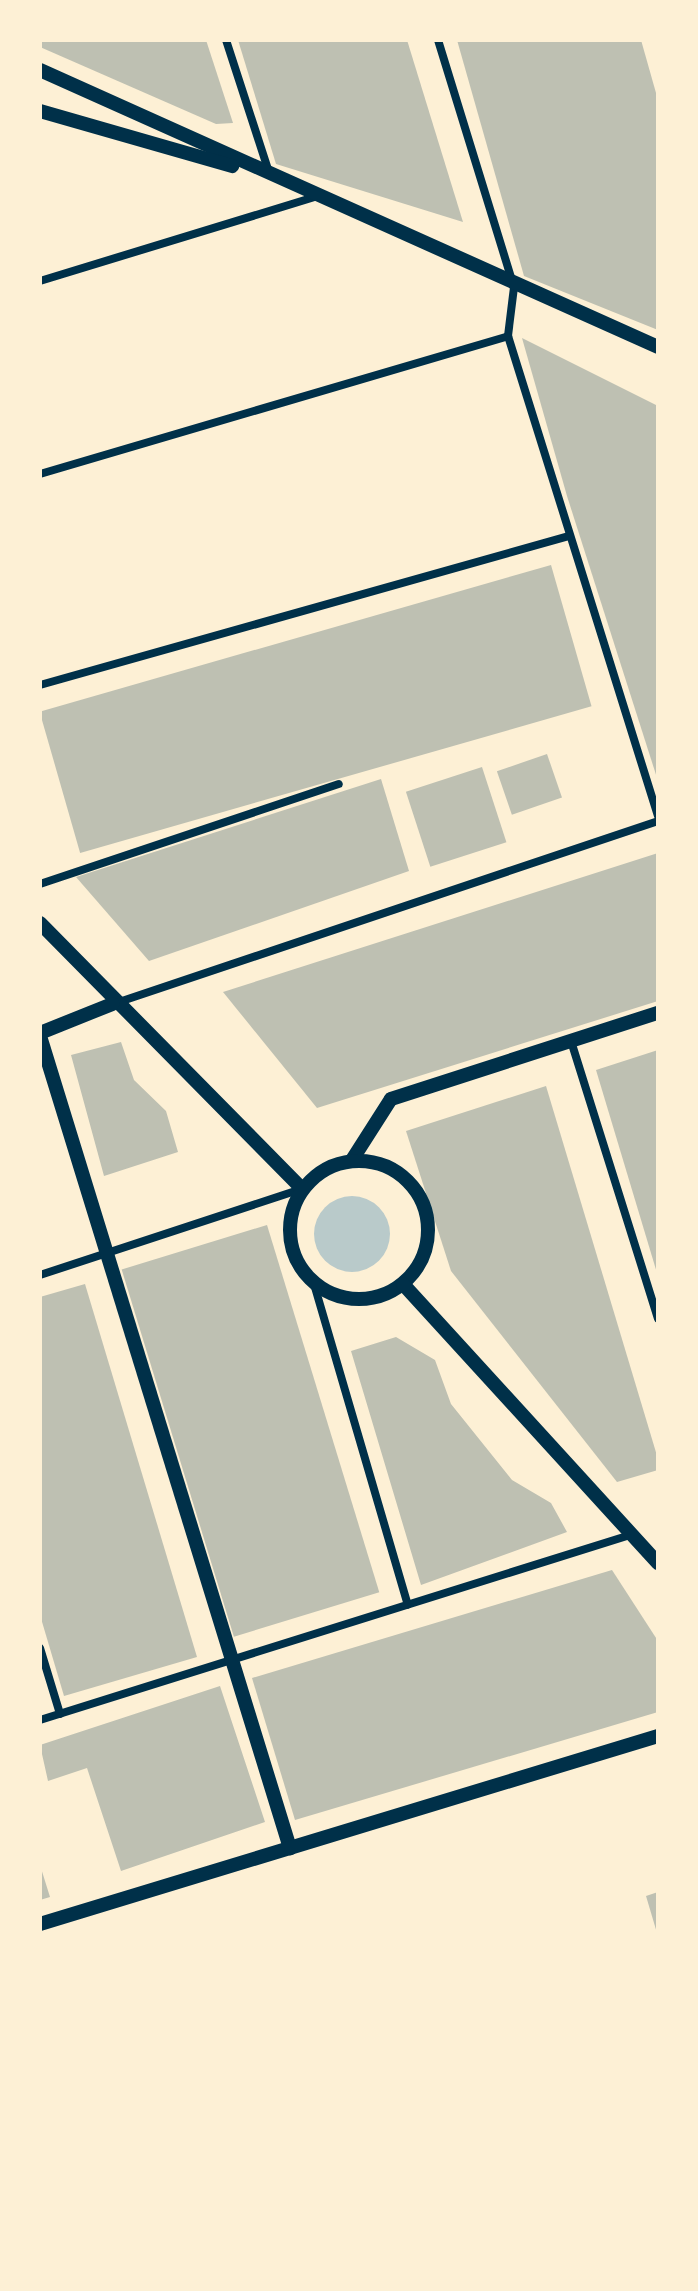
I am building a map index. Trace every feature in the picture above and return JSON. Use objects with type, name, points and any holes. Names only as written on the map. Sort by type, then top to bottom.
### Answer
[{"type":"street","points":[[226,40],[271,177]]},
{"type":"street","points":[[290,1848],[40,1034],[112,1004],[658,819],[508,336],[514,287],[438,40]]},
{"type":"street","points":[[40,70],[514,287],[658,347]]},
{"type":"street","points":[[40,111],[271,177]]},
{"type":"street","points":[[40,281],[315,197]]},
{"type":"street","points":[[40,474],[508,336]]},
{"type":"street","points":[[40,685],[569,536]]},
{"type":"street","points":[[40,884],[339,784]]},
{"type":"street","points":[[40,923],[112,1004],[302,1189]]},
{"type":"street","points":[[40,1275],[302,1189],[317,1174],[352,1160],[391,1099],[658,1013]]},
{"type":"street","points":[[571,1041],[658,1319]]},
{"type":"street","points":[[314,1284],[349,1300],[403,1284],[428,1240],[422,1203],[400,1173],[352,1160]]},
{"type":"street","points":[[302,1189],[289,1238],[314,1284],[408,1605]]},
{"type":"street","points":[[403,1284],[658,1563]]},
{"type":"street","points":[[40,1720],[633,1534]]},
{"type":"street","points":[[40,1648],[60,1714]]},
{"type":"street","points":[[40,1924],[658,1736]]},
{"type":"shaded area","points":[[352,1196],[366,1199],[379,1207],[387,1220],[390,1234],[387,1248],[379,1261],[366,1269],[352,1272],[338,1269],[325,1261],[317,1248],[314,1234],[317,1220],[325,1207],[338,1199]]},
{"type":"building","points":[[40,40],[206,40],[233,123],[216,124],[40,47]]},
{"type":"building","points":[[238,40],[407,40],[463,222],[276,164]]},
{"type":"building","points":[[457,40],[641,40],[658,100],[658,330],[524,276]]},
{"type":"building","points":[[522,338],[658,406],[658,781],[567,496]]},
{"type":"building","points":[[551,565],[592,706],[80,853],[40,712]]},
{"type":"building","points":[[547,754],[562,797],[512,815],[497,771]]},
{"type":"building","points":[[482,767],[506,842],[430,867],[406,792]]},
{"type":"building","points":[[381,779],[409,871],[149,961],[76,877]]},
{"type":"building","points":[[658,853],[658,1001],[317,1108],[223,992]]},
{"type":"building","points":[[121,1042],[134,1080],[166,1111],[178,1152],[104,1176],[71,1055]]},
{"type":"building","points":[[658,1050],[658,1273],[657,1273],[596,1070]]},
{"type":"building","points":[[546,1086],[658,1459],[658,1470],[617,1482],[451,1271],[406,1131]]},
{"type":"building","points":[[267,1225],[379,1592],[234,1637],[122,1269]]},
{"type":"building","points":[[85,1284],[197,1657],[64,1696],[40,1615],[40,1297]]},
{"type":"building","points":[[396,1337],[435,1360],[451,1404],[512,1480],[551,1503],[567,1532],[421,1585],[351,1351]]},
{"type":"building","points":[[612,1570],[658,1641],[658,1712],[295,1820],[252,1678]]},
{"type":"building","points":[[220,1686],[265,1822],[121,1871],[87,1768],[48,1781],[40,1745]]},
{"type":"building","points":[[40,1865],[50,1897],[40,1900]]},
{"type":"building","points":[[658,1892],[658,1933],[657,1933],[646,1896]]}]
